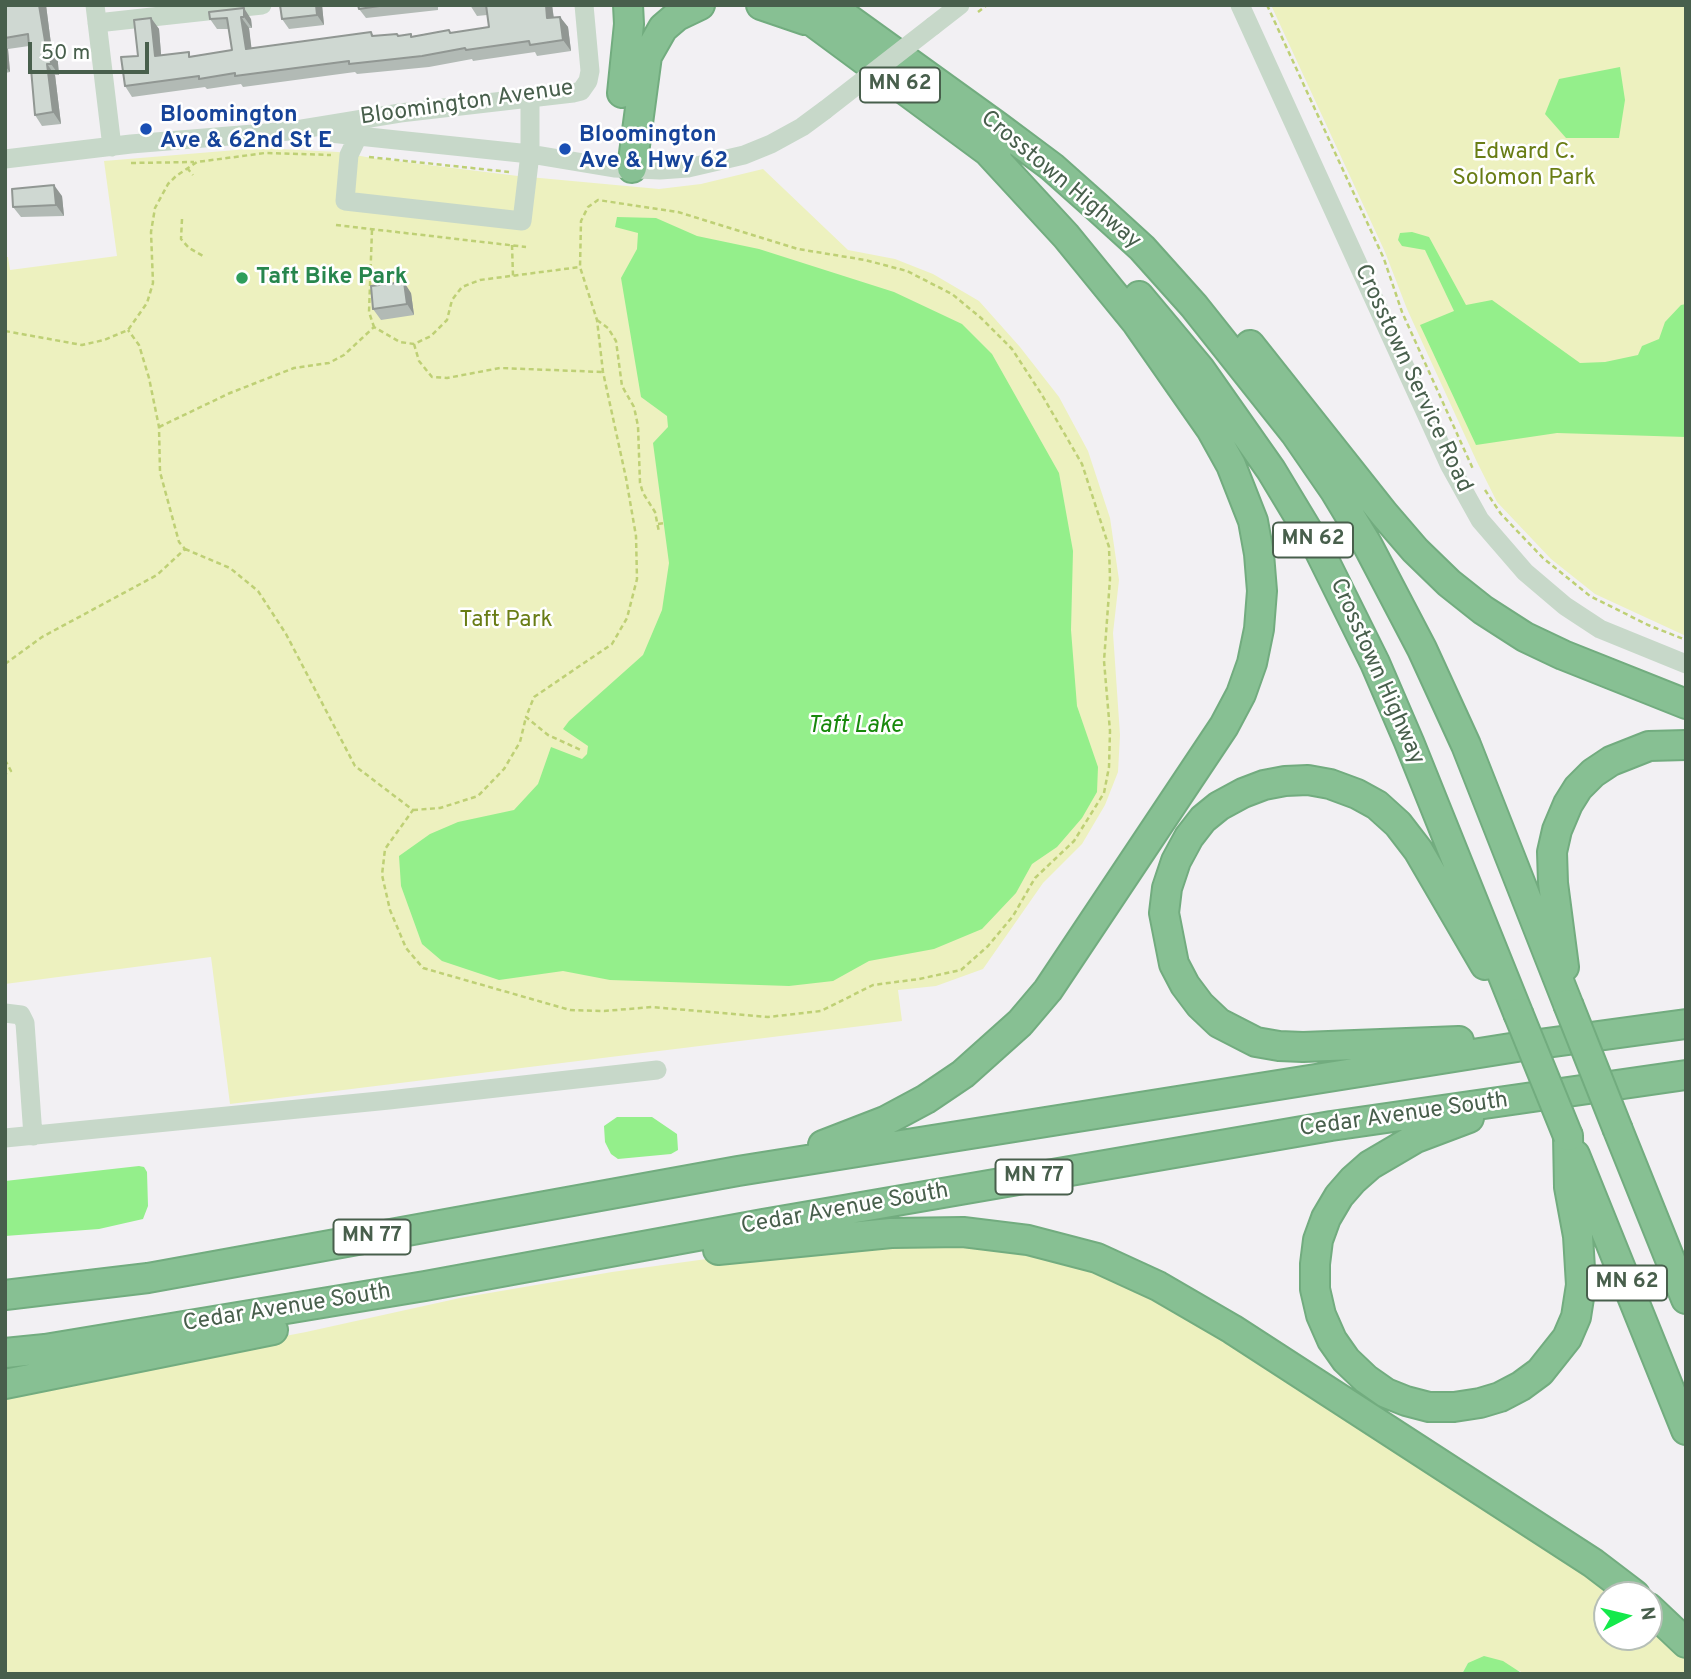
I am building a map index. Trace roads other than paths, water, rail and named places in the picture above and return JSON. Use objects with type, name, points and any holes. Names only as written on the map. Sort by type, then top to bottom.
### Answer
[{"type":"highway","points":[[623,168],[628,5]]},
{"type":"highway","points":[[623,168],[647,55],[663,28],[677,16],[700,5]]},
{"type":"highway","points":[[761,5],[823,14]]},
{"type":"highway","name":"Crosstown Highway","points":[[790,5],[823,14],[1052,167],[1142,248],[1194,306],[1271,402],[1335,491],[1367,544],[1422,649],[1466,745],[1686,1299]]},
{"type":"highway","name":"Crosstown Highway","points":[[823,14],[1045,198],[1090,241],[1200,369],[1270,470],[1318,548],[1375,663],[1409,742],[1686,1430]]},
{"type":"highway","points":[[738,1171],[842,1139],[885,1121],[963,1074],[1020,1023],[1048,990],[1224,726],[1241,694],[1252,663],[1259,629],[1262,590],[1259,554],[1253,521],[1231,465],[1184,387],[1137,323],[1066,236],[984,147]]},
{"type":"highway","points":[[1142,248],[1223,315],[1249,342],[1384,514],[1415,550],[1450,583],[1483,610],[1525,637],[1686,704]]},
{"type":"highway","points":[[1568,1004],[1553,883],[1552,852],[1557,830],[1568,804],[1578,788],[1593,773],[1611,761],[1650,746],[1686,745]]},
{"type":"highway","points":[[1518,1013],[1474,949],[1418,850],[1398,824],[1377,805],[1357,793],[1308,780],[1285,781],[1243,793],[1219,806],[1203,819],[1176,861],[1167,888],[1164,913],[1174,964],[1200,1005],[1219,1023],[1256,1042],[1279,1046],[1471,1041],[1522,1047],[1686,1024]]},
{"type":"highway","points":[[1615,1032],[1686,1007]]},
{"type":"highway","name":"MN 77","points":[[5,1294],[148,1278],[738,1171],[1522,1047]]},
{"type":"highway","name":"Cedar Avenue South","points":[[5,1353],[45,1349],[425,1286],[1331,1126],[1686,1075]]},
{"type":"highway","points":[[1538,1096],[1449,1125],[1392,1150],[1353,1180],[1332,1207],[1318,1240],[1315,1289],[1321,1315],[1332,1340],[1346,1360],[1366,1379],[1406,1402],[1429,1407],[1480,1404],[1500,1397],[1531,1379],[1555,1356],[1576,1317],[1581,1285],[1578,1236],[1569,1187],[1568,1136]]},
{"type":"highway","points":[[1618,1130],[1686,1252]]},
{"type":"highway","points":[[541,1265],[925,1231],[995,1234],[1063,1247],[1132,1273],[1205,1312],[1593,1563],[1616,1581]]},
{"type":"highway","points":[[5,1384],[314,1321],[425,1286]]},
{"type":"highway","points":[[1663,1621],[1686,1643]]},
{"type":"street","points":[[112,147],[96,14],[262,5]]},
{"type":"street","name":"Bloomington Avenue","points":[[5,159],[290,131],[400,113],[581,91],[588,81],[590,71],[584,5]]},
{"type":"street","name":"Bloomington Avenue","points":[[290,131],[359,134],[529,164],[688,168],[744,155],[802,127],[960,5]]},
{"type":"street","name":"Crosstown Service Road","points":[[1240,5],[1450,466],[1480,520],[1525,572],[1566,606],[1600,629],[1686,664]]},
{"type":"street","points":[[359,134],[349,155],[345,201],[522,220],[529,164],[530,99]]},
{"type":"street","points":[[5,1013],[21,1015],[25,1023],[33,1136]]},
{"type":"street","points":[[5,1138],[657,1070]]},
{"type":"water","points":[[1620,67],[1625,100],[1619,138],[1566,138],[1545,114],[1559,79]]},
{"type":"water","name":"Taft Lake","points":[[617,217],[656,218],[697,236],[759,249],[894,292],[962,324],[992,354],[1059,473],[1073,551],[1071,630],[1077,706],[1098,767],[1097,792],[1082,818],[1057,847],[1032,864],[1016,893],[982,929],[934,949],[869,961],[833,981],[789,986],[610,980],[563,971],[499,980],[442,961],[422,944],[401,886],[399,856],[430,834],[458,822],[514,810],[538,784],[551,747],[582,759],[587,754],[588,746],[563,729],[643,655],[662,610],[669,563],[653,443],[668,427],[667,416],[641,397],[621,278],[637,249],[638,233],[615,227]]},
{"type":"water","points":[[1412,232],[1429,237],[1466,305],[1492,300],[1580,363],[1605,362],[1638,355],[1642,346],[1659,339],[1665,322],[1681,305],[1686,304],[1686,437],[1557,433],[1476,445],[1420,325],[1454,311],[1425,250],[1402,246],[1398,240],[1400,233]]},
{"type":"water","points":[[617,1117],[652,1117],[677,1134],[678,1150],[671,1154],[618,1159],[611,1154],[605,1142],[604,1126]]},
{"type":"water","points":[[144,1167],[147,1172],[148,1206],[143,1219],[99,1229],[5,1236],[5,1181]]},
{"type":"water","points":[[1484,1656],[1503,1661],[1523,1674],[1462,1674],[1468,1663]]},
{"type":"place","name":"Bloomington Ave & 62nd St E","points":[[146,129]]},
{"type":"place","name":"Bloomington Ave & Hwy 62","points":[[565,149]]},
{"type":"place","name":"Taft Bike Park","points":[[242,278]]},
{"type":"park label","name":"Edward C. Solomon Park","points":[[1524,166]]},
{"type":"park label","name":"Taft Park","points":[[506,621]]}]
